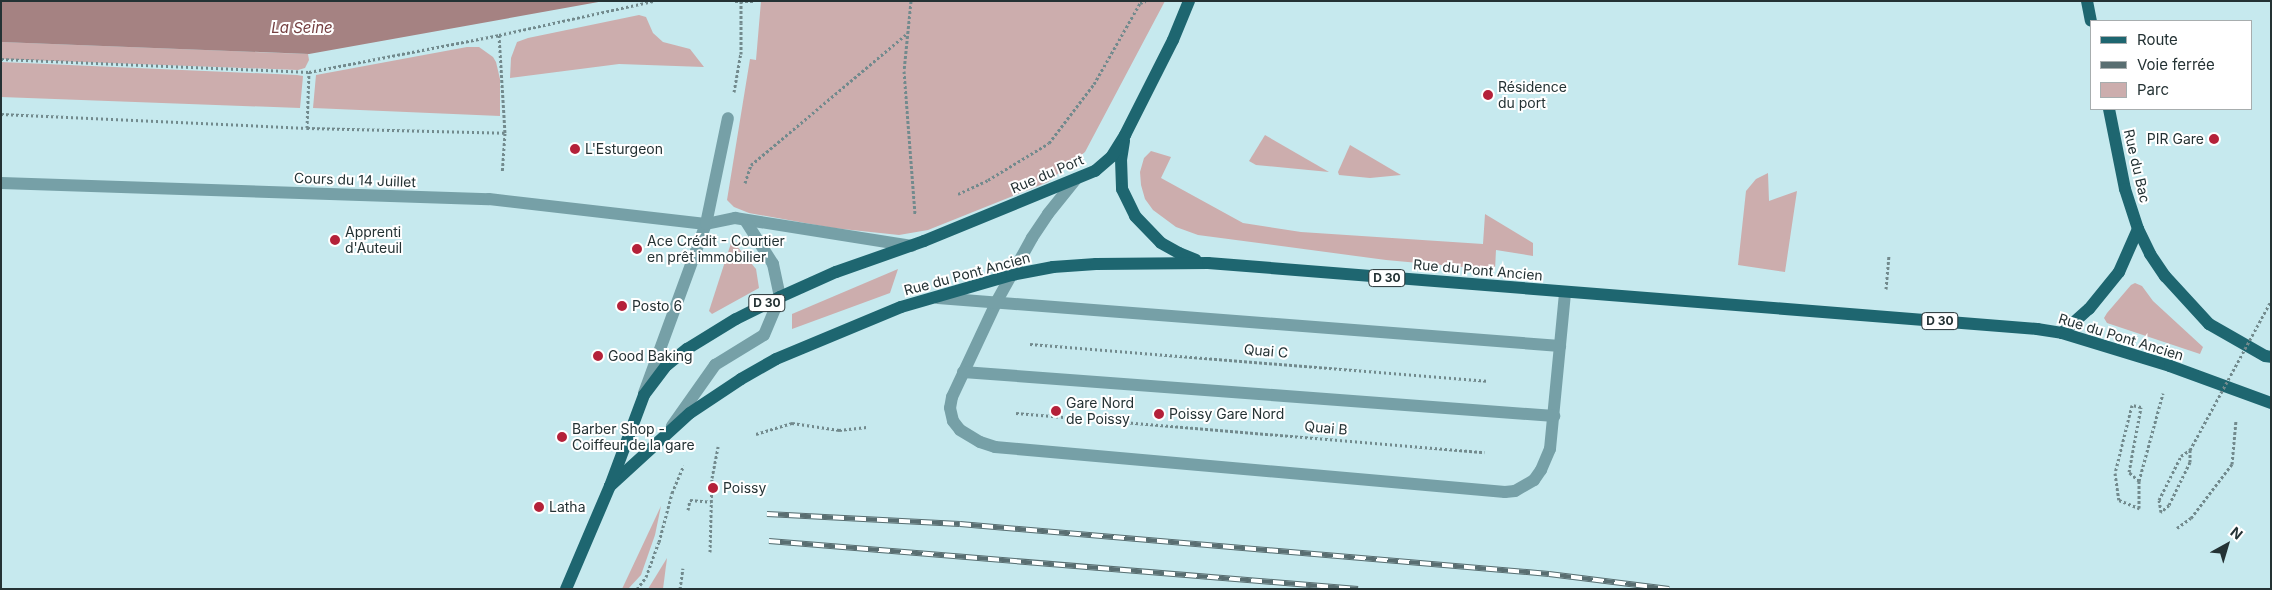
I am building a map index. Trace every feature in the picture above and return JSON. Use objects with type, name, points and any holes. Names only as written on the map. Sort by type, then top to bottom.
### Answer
[{"type":"main road","name":"Rue du Port","points":[[912,246],[1095,171],[1105,163],[1126,135],[1173,40],[1189,1]]},
{"type":"main road","points":[[2088,1],[2092,20]]},
{"type":"main road","name":"Rue du Bac","points":[[2109,110],[2125,189],[2138,229]]},
{"type":"main road","name":"D 30","points":[[1126,135],[1121,175],[1122,189],[1135,216],[1162,243],[1179,254],[1208,264]]},
{"type":"main road","points":[[2062,333],[2089,308],[2119,272],[2138,229]]},
{"type":"main road","points":[[2138,229],[2150,254],[2165,276],[2209,324],[2265,356],[2271,357]]},
{"type":"main road","name":"D 30","points":[[566,589],[610,486],[644,395],[667,365],[687,349],[736,319],[780,297],[836,272],[912,246]]},
{"type":"main road","name":"Rue du Pont Ancien","points":[[610,486],[668,431],[690,413],[733,384],[776,359],[901,307],[1012,275],[1052,267],[1096,264],[1208,264],[2037,329],[2062,333],[2170,366],[2271,404]]},
{"type":"street","points":[[644,395],[706,224],[728,118]]},
{"type":"street","points":[[1076,179],[1048,214],[997,301],[952,397],[950,408],[954,421],[968,436],[995,447],[1505,492],[1522,488],[1534,480],[1542,470],[1550,449],[1565,293]]},
{"type":"street","name":"Cours du 14 Juillet","points":[[1,184],[490,199],[706,224]]},
{"type":"street","points":[[706,224],[740,219],[912,246]]},
{"type":"street","points":[[668,431],[715,365],[764,335],[780,297],[773,264],[740,219]]},
{"type":"street","points":[[933,298],[997,301],[1560,346]]},
{"type":"street","points":[[963,372],[1554,416]]},
{"type":"path","points":[[1,59],[309,72],[499,35],[654,1]]},
{"type":"path","points":[[735,1],[754,1]]},
{"type":"path","points":[[728,118],[742,54],[741,1]]},
{"type":"path","points":[[911,1],[904,71],[915,216],[923,212]]},
{"type":"path","points":[[956,196],[988,180],[1049,143],[1094,84],[1140,2],[1146,1]]},
{"type":"path","points":[[740,219],[750,165],[908,33]]},
{"type":"path","points":[[499,35],[505,133],[501,177]]},
{"type":"path","points":[[308,128],[309,72]]},
{"type":"path","points":[[1,114],[308,128],[505,133]]},
{"type":"path","points":[[1886,290],[1889,256]]},
{"type":"path","points":[[2190,450],[2190,462],[2169,505],[2161,512],[2159,500],[2181,456],[2190,450],[2271,301]]},
{"type":"path","name":"Quai C","points":[[1030,344],[1490,381]]},
{"type":"path","points":[[2139,481],[2129,472],[2141,407],[2132,405],[2115,473],[2119,500],[2139,508],[2139,481],[2170,366]]},
{"type":"path","name":"Quai B","points":[[1016,413],[1484,452]]},
{"type":"path","points":[[2177,528],[2190,518],[2232,464],[2236,420]]},
{"type":"path","points":[[756,434],[792,423],[840,430],[868,427]]},
{"type":"path","points":[[710,552],[712,478],[718,447]]},
{"type":"path","points":[[637,589],[646,577],[659,542],[672,493],[684,465]]},
{"type":"path","points":[[688,510],[690,500],[712,502]]},
{"type":"path","points":[[680,589],[683,568]]},
{"type":"green space","points":[[761,1],[1165,1],[1085,152],[1048,182],[928,230],[899,235],[833,228],[749,213],[734,207],[727,200],[750,59],[756,60]]},
{"type":"green space","points":[[639,15],[646,17],[653,33],[663,42],[690,49],[704,67],[619,64],[510,78],[511,58],[517,42],[528,38]]},
{"type":"green space","points":[[1,42],[308,54],[309,60],[305,68],[298,70],[1,59]]},
{"type":"green space","points":[[467,47],[479,47],[493,57],[496,62],[500,79],[500,116],[313,108],[316,75]]},
{"type":"green space","points":[[1,62],[297,75],[303,76],[300,108],[1,97]]},
{"type":"green space","points":[[1265,135],[1329,172],[1256,165],[1249,161]]},
{"type":"green space","points":[[1350,145],[1401,175],[1370,178],[1339,175],[1338,172]]},
{"type":"green space","points":[[1151,151],[1171,157],[1161,178],[1243,223],[1301,232],[1483,244],[1485,214],[1533,243],[1533,256],[1496,250],[1495,270],[1386,260],[1198,235],[1176,227],[1153,210],[1145,199],[1140,172],[1144,158]]},
{"type":"green space","points":[[1768,173],[1769,201],[1797,191],[1785,272],[1738,265],[1746,191],[1756,179]]},
{"type":"green space","points":[[732,240],[756,269],[759,288],[712,314],[709,311]]},
{"type":"green space","points":[[898,269],[890,293],[792,329],[792,314]]},
{"type":"green space","points":[[2135,283],[2142,286],[2153,301],[2203,347],[2200,354],[2107,323],[2104,318],[2107,313],[2131,285]]},
{"type":"green space","points":[[661,506],[655,535],[641,575],[628,589],[622,589]]},
{"type":"green space","points":[[667,558],[663,589],[648,589]]},
{"type":"water","name":"La Seine","points":[[1,1],[604,1],[309,54],[1,42]]},
{"type":"railway","points":[[767,514],[960,524],[1549,574],[1669,589]]},
{"type":"railway","points":[[769,541],[1358,589]]},
{"type":"place","name":"Résidence du port","points":[[1488,95]]},
{"type":"place","name":"PIR Gare","points":[[2214,139]]},
{"type":"place","name":"L'Esturgeon","points":[[575,149]]},
{"type":"place","name":"Apprenti d'Auteuil","points":[[335,240]]},
{"type":"place","name":"Ace Crédit - Courtier en prêt immobilier","points":[[637,249]]},
{"type":"place","name":"Posto 6","points":[[622,306]]},
{"type":"place","name":"Good Baking","points":[[598,356]]},
{"type":"place","name":"Gare Nord de Poissy","points":[[1056,411]]},
{"type":"place","name":"Poissy Gare Nord","points":[[1159,414]]},
{"type":"place","name":"Barber Shop - Coiffeur de la gare","points":[[562,437]]},
{"type":"place","name":"Poissy","points":[[713,488]]},
{"type":"place","name":"Latha","points":[[539,507]]}]
